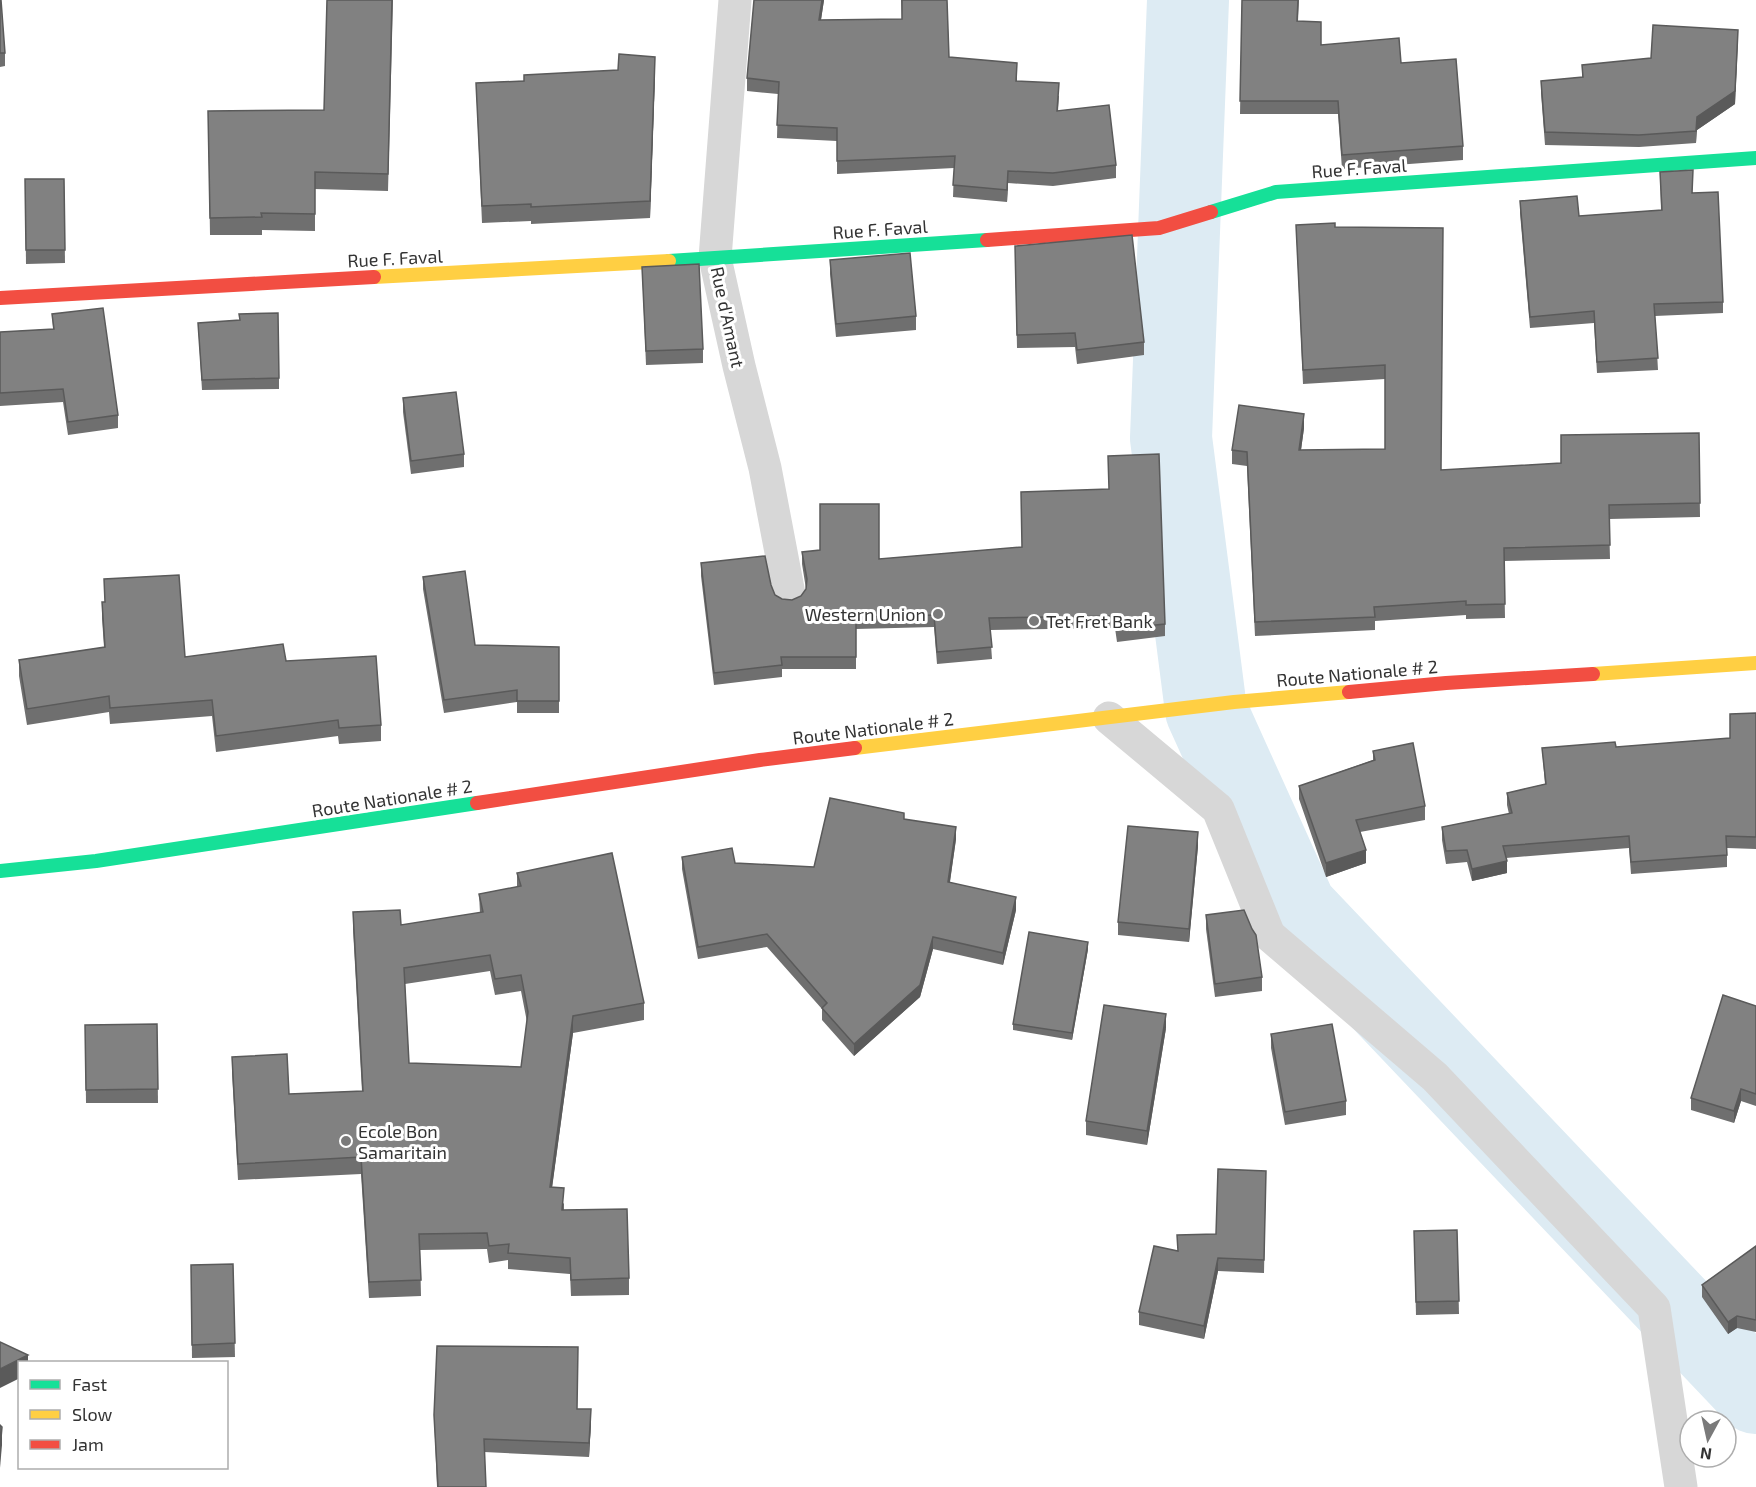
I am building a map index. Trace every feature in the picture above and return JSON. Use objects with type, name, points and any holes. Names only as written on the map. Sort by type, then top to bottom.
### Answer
[{"type":"main road","name":"Rue F. Faval","points":[[0,298],[715,258],[1159,228],[1276,192],[1756,158]]},
{"type":"main road","name":"Route Nationale # 2","points":[[0,871],[96,861],[760,760],[1234,702],[1446,683],[1756,663]]},
{"type":"street","name":"Rue d'Amant","points":[[735,0],[715,258],[765,468],[789,594]]},
{"type":"street","points":[[1109,717],[1218,809],[1269,935],[1434,1077],[1654,1308],[1681,1487]]},
{"type":"building","points":[[1,0],[5,53],[0,53]]},
{"type":"building","points":[[327,0],[392,0],[388,174],[315,172],[315,214],[261,213],[262,217],[210,218],[208,111],[324,110]]},
{"type":"building","points":[[754,0],[822,0],[819,20],[902,19],[902,0],[947,0],[949,57],[1017,63],[1016,81],[1059,83],[1057,111],[1109,105],[1116,165],[1053,173],[1008,171],[1007,190],[953,185],[955,156],[837,161],[837,128],[777,125],[779,82],[747,78]]},
{"type":"building","points":[[1242,0],[1298,0],[1297,21],[1321,22],[1321,45],[1399,38],[1401,63],[1456,59],[1463,146],[1342,155],[1338,101],[1240,101]]},
{"type":"building","points":[[1653,25],[1738,30],[1735,91],[1697,117],[1696,131],[1639,135],[1545,132],[1541,81],[1583,77],[1582,65],[1651,58]]},
{"type":"building","points":[[619,54],[655,57],[650,201],[531,207],[531,204],[482,206],[476,83],[524,81],[524,75],[618,70]]},
{"type":"building","points":[[1693,170],[1692,193],[1718,192],[1723,302],[1654,304],[1658,358],[1597,362],[1594,311],[1530,317],[1520,201],[1577,196],[1579,216],[1662,210],[1660,172]]},
{"type":"building","points":[[25,179],[64,179],[65,250],[26,250]]},
{"type":"building","points":[[1335,223],[1335,227],[1443,228],[1441,470],[1561,463],[1561,435],[1699,433],[1700,503],[1609,505],[1610,545],[1504,548],[1505,604],[1466,605],[1466,601],[1374,607],[1375,617],[1255,622],[1247,452],[1232,450],[1239,405],[1304,414],[1299,450],[1385,449],[1385,365],[1303,370],[1296,225]]},
{"type":"building","points":[[1132,235],[1144,342],[1077,350],[1075,333],[1017,335],[1015,246]]},
{"type":"building","points":[[910,253],[916,316],[836,324],[830,260]]},
{"type":"building","points":[[699,264],[703,349],[646,351],[642,267]]},
{"type":"building","points":[[103,308],[118,415],[68,422],[63,389],[0,393],[0,332],[54,329],[52,314]]},
{"type":"building","points":[[278,313],[279,378],[202,380],[198,323],[240,320],[239,314]]},
{"type":"building","points":[[456,392],[464,454],[411,461],[403,398]]},
{"type":"building","points":[[1159,454],[1165,624],[1117,629],[1115,616],[989,618],[992,647],[937,652],[934,615],[856,617],[856,657],[781,657],[782,665],[714,673],[701,563],[765,556],[775,595],[782,599],[792,600],[801,596],[806,589],[807,579],[802,552],[820,550],[820,504],[879,504],[879,559],[1022,547],[1021,492],[1109,489],[1108,456]]},
{"type":"building","points":[[465,571],[475,645],[559,647],[559,701],[517,701],[517,690],[444,700],[423,577]]},
{"type":"building","points":[[179,575],[185,657],[283,644],[286,661],[376,656],[381,725],[339,728],[338,720],[216,736],[212,700],[110,708],[109,696],[27,709],[19,660],[105,647],[102,602],[105,602],[104,579]]},
{"type":"building","points":[[1756,713],[1756,837],[1726,836],[1727,855],[1631,862],[1629,836],[1503,846],[1507,861],[1472,869],[1467,850],[1446,851],[1442,827],[1512,813],[1507,793],[1546,784],[1542,748],[1615,742],[1616,747],[1730,738],[1730,714]]},
{"type":"building","points":[[1413,743],[1425,806],[1356,820],[1366,850],[1326,863],[1299,786],[1375,760],[1373,751]]},
{"type":"building","points":[[830,798],[904,813],[904,819],[956,827],[948,882],[1016,897],[1003,953],[933,937],[920,985],[854,1044],[822,1008],[827,1003],[767,934],[698,947],[682,857],[732,848],[735,863],[814,867]]},
{"type":"building","points":[[1128,826],[1198,832],[1189,929],[1118,922]]},
{"type":"building","points":[[612,853],[644,1003],[573,1016],[550,1187],[564,1188],[562,1210],[627,1209],[629,1278],[571,1280],[570,1258],[508,1253],[509,1244],[489,1246],[487,1233],[419,1234],[421,1280],[369,1282],[361,1157],[238,1164],[232,1057],[287,1054],[289,1094],[363,1091],[353,912],[400,910],[401,925],[483,912],[479,894],[521,886],[517,873]],"holes":[[[490,955],[495,979],[521,975],[528,1012],[521,1067],[409,1063],[404,968]]]},
{"type":"building","points":[[1244,910],[1256,935],[1262,977],[1215,984],[1206,915]]},
{"type":"building","points":[[1029,932],[1088,942],[1072,1033],[1013,1024]]},
{"type":"building","points":[[1723,995],[1756,1006],[1756,1094],[1741,1089],[1734,1111],[1691,1098]]},
{"type":"building","points":[[1104,1005],[1166,1014],[1147,1131],[1086,1121]]},
{"type":"building","points":[[157,1024],[158,1089],[86,1090],[85,1025]]},
{"type":"building","points":[[1332,1024],[1346,1101],[1285,1112],[1271,1034]]},
{"type":"building","points":[[1218,1169],[1266,1171],[1264,1260],[1218,1258],[1204,1326],[1139,1312],[1154,1246],[1178,1251],[1177,1235],[1216,1234]]},
{"type":"building","points":[[1457,1230],[1459,1301],[1416,1302],[1414,1231]]},
{"type":"building","points":[[1756,1246],[1756,1320],[1737,1316],[1728,1322],[1702,1285]]},
{"type":"building","points":[[233,1264],[235,1343],[192,1345],[191,1265]]},
{"type":"building","points":[[0,1342],[28,1355],[0,1369]]},
{"type":"building","points":[[437,1346],[578,1347],[577,1409],[591,1409],[589,1443],[484,1439],[486,1487],[438,1487],[434,1415]]},
{"type":"building","points":[[0,1425],[2,1427],[0,1449]]},
{"type":"waterway","points":[[1188,0],[1171,438],[1206,710],[1296,909],[1756,1393]]},
{"type":"traffic: fast","points":[[1211,212],[1276,192],[1756,158]]},
{"type":"traffic: fast","points":[[669,261],[987,240]]},
{"type":"traffic: fast","points":[[0,871],[96,861],[477,803]]},
{"type":"traffic: slow","points":[[374,277],[669,261]]},
{"type":"traffic: slow","points":[[1593,674],[1756,663]]},
{"type":"traffic: slow","points":[[855,748],[1234,702],[1349,692]]},
{"type":"traffic: jam","points":[[987,240],[1159,228],[1211,212]]},
{"type":"traffic: jam","points":[[0,298],[374,277]]},
{"type":"traffic: jam","points":[[1349,692],[1446,683],[1593,674]]},
{"type":"traffic: jam","points":[[477,803],[760,760],[855,748]]},
{"type":"place","name":"Western Union","points":[[938,614]]},
{"type":"place","name":"Tet Fret Bank","points":[[1034,621]]},
{"type":"place","name":"Ecole Bon Samaritain","points":[[346,1141]]}]
